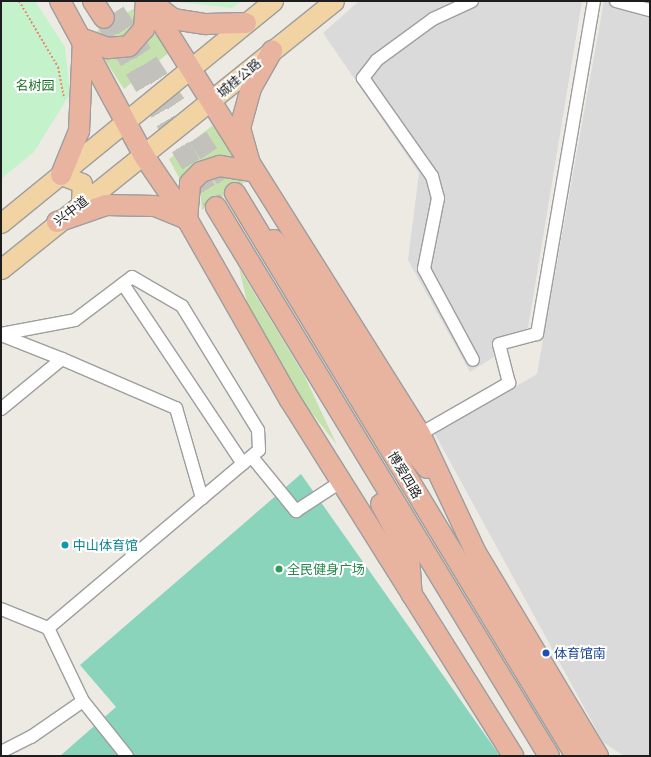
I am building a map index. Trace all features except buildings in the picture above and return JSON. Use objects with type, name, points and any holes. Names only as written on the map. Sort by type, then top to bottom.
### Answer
[{"type":"highway","points":[[60,1],[83,39],[144,156],[187,219],[290,400],[513,756]]},
{"type":"highway","points":[[93,1],[109,10]]},
{"type":"highway","points":[[83,39],[108,48],[129,46],[144,29],[148,1]]},
{"type":"highway","points":[[148,1],[173,19],[206,24],[246,23]]},
{"type":"highway","points":[[148,1],[252,171],[329,287],[420,434],[476,553],[598,756]]},
{"type":"highway","points":[[61,175],[79,131],[83,39]]},
{"type":"highway","points":[[252,171],[240,128],[251,88],[272,51]]},
{"type":"highway","points":[[187,219],[190,183],[202,172],[220,166],[252,171]]},
{"type":"highway","name":"博爱四路","points":[[235,193],[576,756]]},
{"type":"highway","points":[[57,222],[106,205],[155,206],[187,219]]},
{"type":"highway","name":"博爱四路","points":[[216,207],[549,756]]},
{"type":"highway","points":[[260,233],[274,240],[288,254],[308,283],[383,412],[422,459],[462,535],[476,553]]},
{"type":"highway","points":[[372,464],[374,490],[409,556],[412,597]]},
{"type":"main road","points":[[1,224],[273,1]]},
{"type":"main road","name":"城桂公路","points":[[144,156],[334,1]]},
{"type":"main road","name":"兴中道","points":[[1,269],[81,202],[144,156]]},
{"type":"main road","points":[[61,175],[82,183],[81,202]]},
{"type":"street","points":[[472,1],[433,19],[377,60],[363,78],[432,176],[438,198],[424,270],[473,360]]},
{"type":"street","points":[[420,434],[509,382],[499,344],[537,334],[594,1]]},
{"type":"street","points":[[616,1],[650,10]]},
{"type":"street","points":[[1,334],[74,320],[132,277],[182,306],[258,430],[260,450],[48,628]]},
{"type":"street","points":[[123,284],[248,460],[296,511],[342,481]]},
{"type":"street","points":[[1,334],[176,408],[202,498]]},
{"type":"street","points":[[1,409],[62,359]]},
{"type":"street","points":[[1,609],[48,628],[83,701],[128,756]]},
{"type":"street","points":[[1,752],[31,737],[83,701]]},
{"type":"path","points":[[19,1],[58,67],[65,102]]},
{"type":"shaded area","points":[[359,1],[582,1],[528,328],[492,340],[494,357],[470,372],[408,260],[419,173],[323,33]]},
{"type":"shaded area","points":[[604,1],[650,1],[650,756],[624,756],[603,742],[435,434],[537,374]]},
{"type":"green space","name":"名树园","points":[[1,1],[35,1],[65,47],[70,94],[34,152],[1,179]]},
{"type":"green space","points":[[170,1],[242,1],[232,8]]},
{"type":"green space","points":[[138,6],[140,20],[118,44],[94,33]]},
{"type":"green space","points":[[151,24],[171,51],[124,89],[101,54]]},
{"type":"green space","points":[[212,126],[216,127],[235,158],[186,191],[169,159]]},
{"type":"green space","points":[[216,172],[245,182],[202,210],[200,191]]},
{"type":"green space","points":[[239,268],[304,375],[337,445],[297,394],[247,302]]},
{"type":"green space","name":"全民健身广场","points":[[301,474],[500,756],[60,756],[116,707],[80,665]]},
{"type":"tunnel","points":[[115,12],[235,193]]},
{"type":"tunnel","points":[[104,18],[216,207]]},
{"type":"place","name":"中山体育馆","points":[[65,545]]},
{"type":"place","name":"全民健身广场","points":[[279,569]]},
{"type":"place","name":"体育馆南","points":[[546,653]]}]
